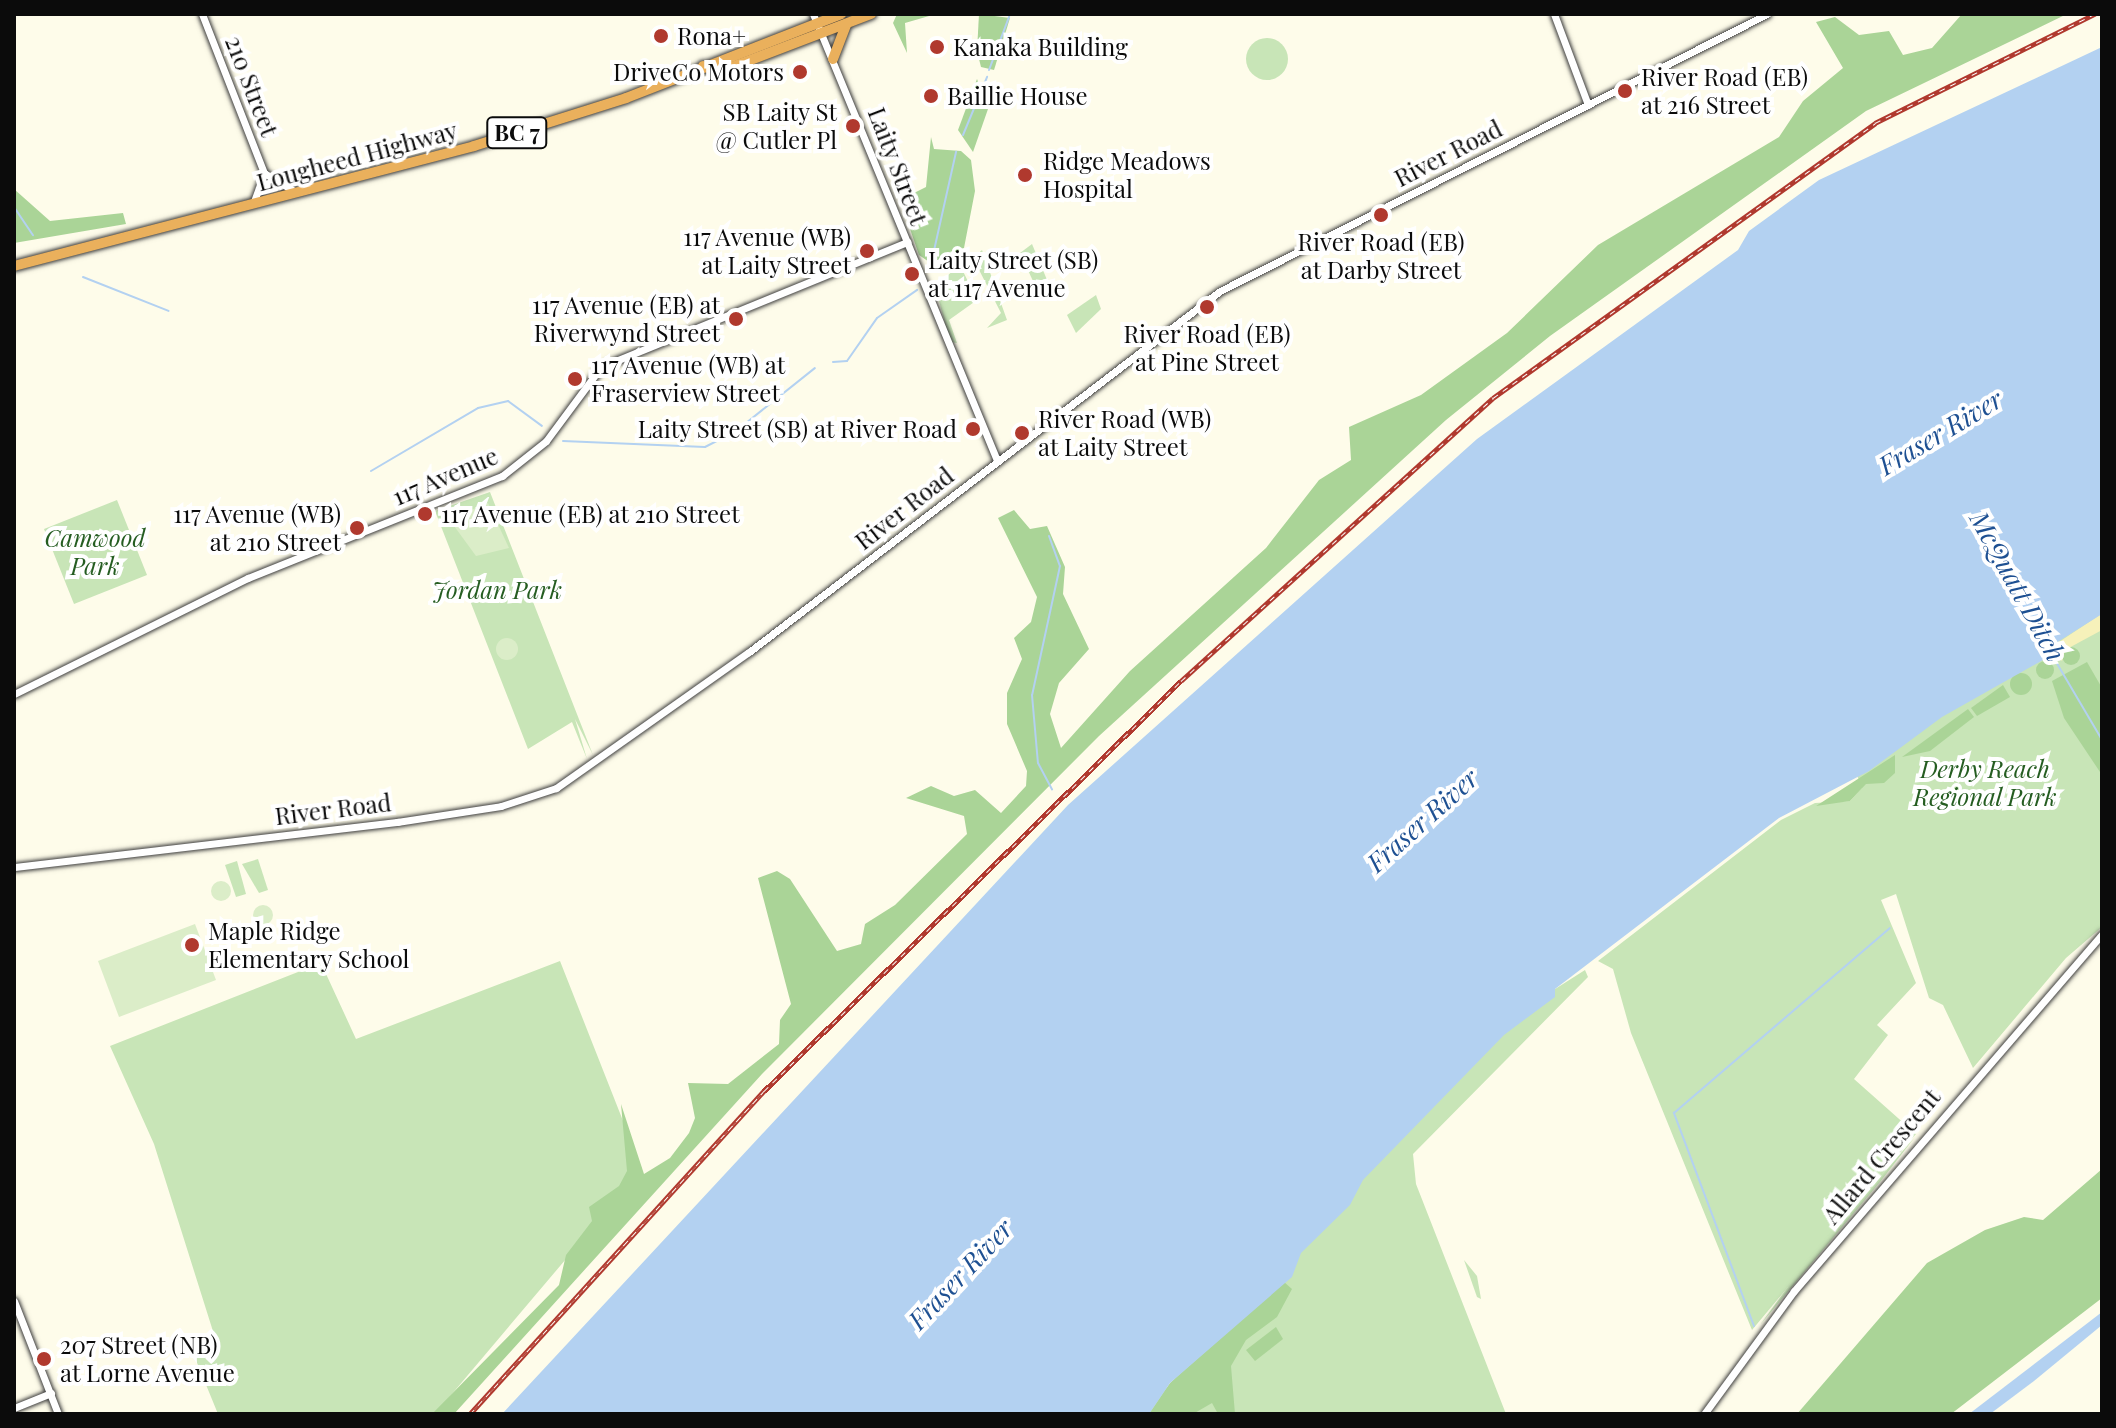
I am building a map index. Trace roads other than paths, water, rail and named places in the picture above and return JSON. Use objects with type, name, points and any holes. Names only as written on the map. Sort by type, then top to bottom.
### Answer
[{"type":"highway","name":"Lougheed Highway","points":[[14,266],[558,121],[703,66],[719,72],[818,20],[871,14]]},
{"type":"highway","points":[[833,59],[837,36],[845,18]]},
{"type":"street","name":"210 Street","points":[[202,14],[264,173],[296,192]]},
{"type":"street","points":[[1554,14],[1588,105]]},
{"type":"street","name":"River Road","points":[[14,867],[397,822],[540,795],[749,652],[1220,291],[1767,14]]},
{"type":"street","name":"Laity Street","points":[[818,20],[997,460]]},
{"type":"street","name":"210 Street","points":[[253,204],[264,173]]},
{"type":"street","name":"117 Avenue","points":[[14,694],[248,578],[502,476],[546,441],[601,367],[907,242]]},
{"type":"street","name":"Allard Crescent","points":[[1704,1414],[1794,1291],[2102,934]]},
{"type":"street","points":[[14,1301],[58,1414]]},
{"type":"street","points":[[14,1408],[51,1393]]},
{"type":"water","name":"Fraser River","points":[[2102,47],[2102,614],[2056,643],[2057,652],[1942,717],[1869,771],[1779,818],[1555,989],[1555,997],[1504,1035],[1363,1180],[1350,1205],[1301,1253],[1292,1277],[1170,1383],[1149,1414],[502,1414],[1068,805],[1477,439],[1738,250],[1749,231],[1819,180]]},
{"type":"water","points":[[2102,1312],[2102,1325],[2034,1381],[1990,1414],[1969,1414]]},
{"type":"waterway","points":[[989,70],[1009,17]]},
{"type":"waterway","points":[[963,135],[987,77]]},
{"type":"waterway","points":[[931,264],[956,152]]},
{"type":"waterway","points":[[14,207],[33,235]]},
{"type":"waterway","points":[[83,277],[169,311]]},
{"type":"waterway","points":[[833,362],[847,361],[877,318],[917,290]]},
{"type":"waterway","points":[[746,423],[815,368]]},
{"type":"waterway","points":[[371,471],[478,408],[508,401],[542,426]]},
{"type":"waterway","points":[[563,441],[705,447],[737,431]]},
{"type":"waterway","points":[[1049,536],[1060,566],[1032,695],[1038,763],[1052,789]]},
{"type":"waterway","name":"McQuatt Ditch","points":[[2052,655],[2102,740]]},
{"type":"waterway","points":[[1754,1326],[1674,1113],[1890,928]]},
{"type":"railway","points":[[470,1414],[764,1091],[1181,681],[1493,398],[1875,123],[2095,14]]},
{"type":"place","name":"Rona+","points":[[661,36]]},
{"type":"place","name":"Kanaka Building","points":[[937,47]]},
{"type":"place","name":"DriveCo Motors","points":[[800,72]]},
{"type":"place","name":"River Road (EB) at 216 Street","points":[[1625,91]]},
{"type":"place","name":"Baillie House","points":[[931,96]]},
{"type":"place","name":"SB Laity St @ Cutler Pl","points":[[853,126]]},
{"type":"place","name":"Ridge Meadows Hospital","points":[[1025,175]]},
{"type":"place","name":"River Road (EB) at Darby Street","points":[[1381,215]]},
{"type":"place","name":"117 Avenue (WB) at Laity Street","points":[[867,251]]},
{"type":"place","name":"Laity Street (SB) at 117 Avenue","points":[[912,274]]},
{"type":"place","name":"River Road (EB) at Pine Street","points":[[1207,307]]},
{"type":"place","name":"117 Avenue (EB) at Riverwynd Street","points":[[736,319]]},
{"type":"place","name":"117 Avenue (WB) at Fraserview Street","points":[[575,379]]},
{"type":"place","name":"Laity Street (SB) at River Road","points":[[973,429]]},
{"type":"place","name":"River Road (WB) at Laity Street","points":[[1022,433]]},
{"type":"place","name":"117 Avenue (EB) at 210 Street","points":[[425,514]]},
{"type":"place","name":"117 Avenue (WB) at 210 Street","points":[[357,528]]},
{"type":"place","name":"Maple Ridge Elementary School","points":[[192,945]]},
{"type":"place","name":"207 Street (NB) at Lorne Avenue","points":[[44,1359]]},
{"type":"park label","name":"Camwood Park","points":[[95,552]]},
{"type":"park label","name":"Jordan Park","points":[[497,590]]},
{"type":"park label","name":"Derby Reach Regional Park","points":[[1985,783]]}]
